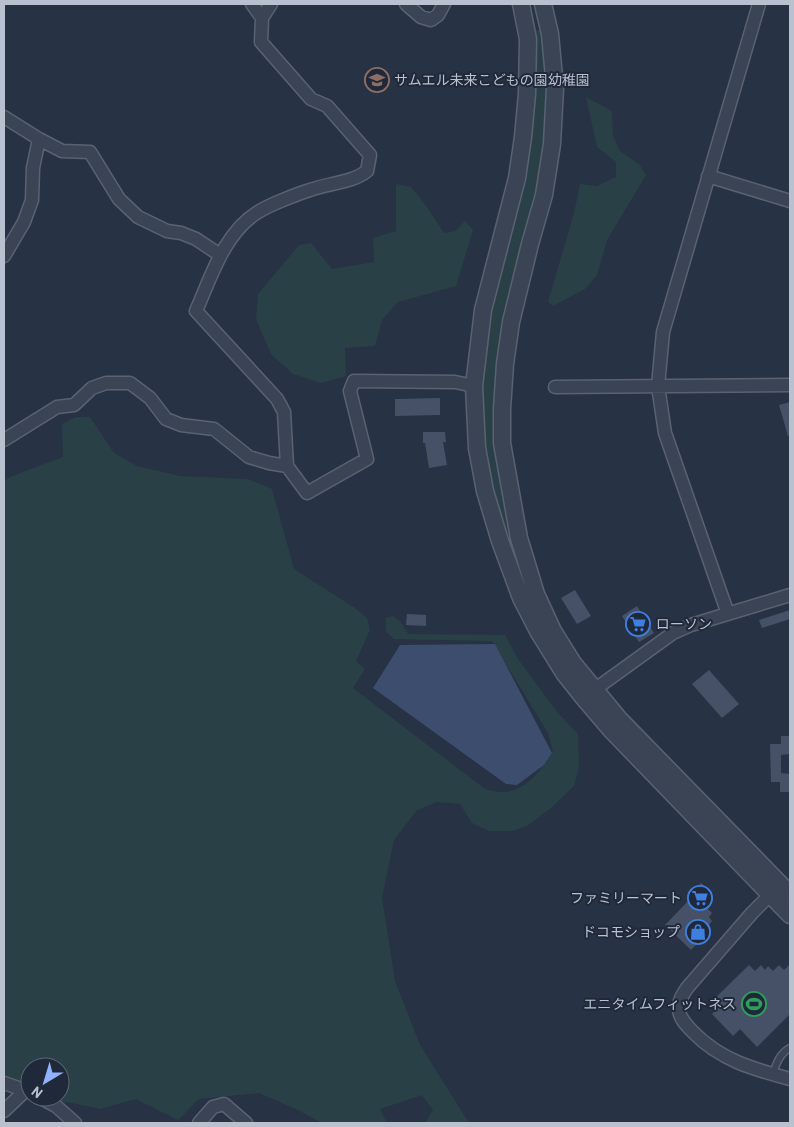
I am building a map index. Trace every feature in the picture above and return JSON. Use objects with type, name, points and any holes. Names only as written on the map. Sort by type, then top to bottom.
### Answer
[{"type":"street","points":[[252,4],[262,18]]},
{"type":"street","points":[[272,4],[262,18],[261,42],[311,99],[327,106],[370,155],[368,171],[360,177],[310,190],[258,212],[240,227],[220,256],[196,311],[277,400],[284,412],[287,466],[307,492],[367,459],[350,391],[354,381],[455,382],[474,386]]},
{"type":"street","points":[[406,4],[421,17],[431,20],[438,15],[444,4]]},
{"type":"street","points":[[521,4],[528,40],[527,94],[523,137],[517,178],[483,310],[474,386],[477,448],[485,491],[500,541],[521,598],[538,632],[569,679],[612,731],[783,887]]},
{"type":"street","points":[[543,4],[550,34],[555,88],[552,144],[544,195],[511,322],[505,364],[502,409],[502,443],[519,538],[536,594],[554,631],[573,663],[620,720],[783,887],[790,915]]},
{"type":"street","points":[[728,614],[665,433],[658,386],[663,332],[759,4]]},
{"type":"street","points":[[4,116],[39,139],[62,151],[90,152],[119,199],[138,217],[167,231],[181,233],[196,239],[220,256]]},
{"type":"street","points":[[4,256],[24,222],[32,200],[33,168],[39,139]]},
{"type":"street","points":[[708,176],[790,201]]},
{"type":"street","points":[[4,440],[57,406],[74,405],[92,388],[106,383],[130,383],[150,398],[166,419],[181,425],[214,429],[249,457],[287,466]]},
{"type":"street","points":[[555,386],[790,386]]},
{"type":"street","points":[[594,690],[673,633],[691,625],[790,595]]},
{"type":"street","points":[[783,887],[687,988],[681,997],[678,1010],[684,1023],[703,1043],[720,1055],[773,1074],[790,1078]]},
{"type":"street","points":[[4,1083],[20,1088]]},
{"type":"street","points":[[4,1111],[20,1098]]},
{"type":"street","points":[[199,1123],[213,1107],[224,1104],[246,1123]]},
{"type":"street","points":[[57,1107],[75,1123]]},
{"type":"lane","points":[[773,1074],[776,1064],[785,1050],[790,1048]]},
{"type":"green space","points":[[536,30],[542,30],[549,84],[547,136],[536,198],[502,325],[496,369],[495,406],[532,599],[517,577],[501,528],[482,443],[481,349],[533,76],[537,48]]},
{"type":"green space","points":[[586,97],[612,111],[613,136],[620,151],[639,164],[646,175],[607,240],[597,275],[585,289],[553,306],[548,302],[574,213],[580,184],[597,186],[616,177],[616,162],[597,147]]},
{"type":"green space","points":[[396,184],[411,187],[444,233],[455,231],[465,221],[473,230],[456,286],[398,302],[382,320],[375,346],[345,348],[346,376],[321,383],[293,374],[271,354],[256,319],[258,294],[299,245],[311,243],[332,269],[374,262],[373,238],[396,231]]},
{"type":"green space","points":[[76,417],[90,417],[114,453],[137,466],[180,476],[248,479],[272,489],[294,569],[355,608],[367,618],[370,630],[356,661],[365,669],[353,688],[485,789],[505,792],[520,787],[533,778],[553,752],[548,733],[492,641],[394,639],[386,632],[386,618],[393,616],[400,621],[408,634],[505,635],[518,659],[557,712],[578,734],[579,767],[574,786],[552,807],[527,826],[512,831],[489,831],[472,823],[460,804],[437,802],[417,810],[394,840],[382,898],[395,981],[420,1045],[469,1123],[425,1123],[433,1110],[422,1095],[380,1109],[387,1123],[322,1123],[259,1093],[199,1099],[178,1120],[136,1099],[100,1109],[70,1103],[70,1057],[20,1057],[20,1083],[4,1077],[4,481],[63,457],[62,424]]},
{"type":"water","points":[[495,644],[552,753],[544,765],[517,785],[506,784],[373,688],[400,645]]},
{"type":"building","points":[[440,398],[440,415],[395,416],[395,399]]},
{"type":"building","points":[[790,402],[790,436],[788,436],[779,405]]},
{"type":"building","points":[[423,432],[445,432],[446,442],[443,442],[447,465],[429,468],[425,443],[423,443]]},
{"type":"building","points":[[575,590],[591,616],[577,624],[561,598]]},
{"type":"building","name":"ローソン","points":[[637,606],[654,633],[639,642],[622,616]]},
{"type":"building","points":[[790,610],[790,619],[762,628],[759,620]]},
{"type":"building","points":[[407,614],[426,615],[426,626],[406,625]]},
{"type":"building","points":[[709,670],[739,704],[722,718],[692,684]]},
{"type":"building","points":[[781,736],[790,736],[790,754],[781,755],[781,773],[790,774],[790,792],[780,792],[780,782],[771,782],[770,744],[781,744]]},
{"type":"building","points":[[701,883],[708,889],[705,892],[710,897],[707,901],[711,905],[708,909],[712,913],[709,917],[712,921],[708,926],[711,929],[691,950],[665,925],[691,898],[688,896]]},
{"type":"building","points":[[790,964],[790,1014],[757,1047],[740,1029],[733,1036],[712,1014],[718,1007],[712,1001],[749,965],[755,971],[761,965],[765,970],[768,966],[773,971],[779,965],[784,970]]},
{"type":"place","name":"サムエル未来こどもの園幼稚園","points":[[377,80]]},
{"type":"place","name":"ローソン","points":[[638,624]]},
{"type":"place","name":"ファミリーマート","points":[[700,898]]},
{"type":"place","name":"ドコモショップ","points":[[698,932]]},
{"type":"place","name":"エニタイムフィットネス","points":[[754,1004]]}]
